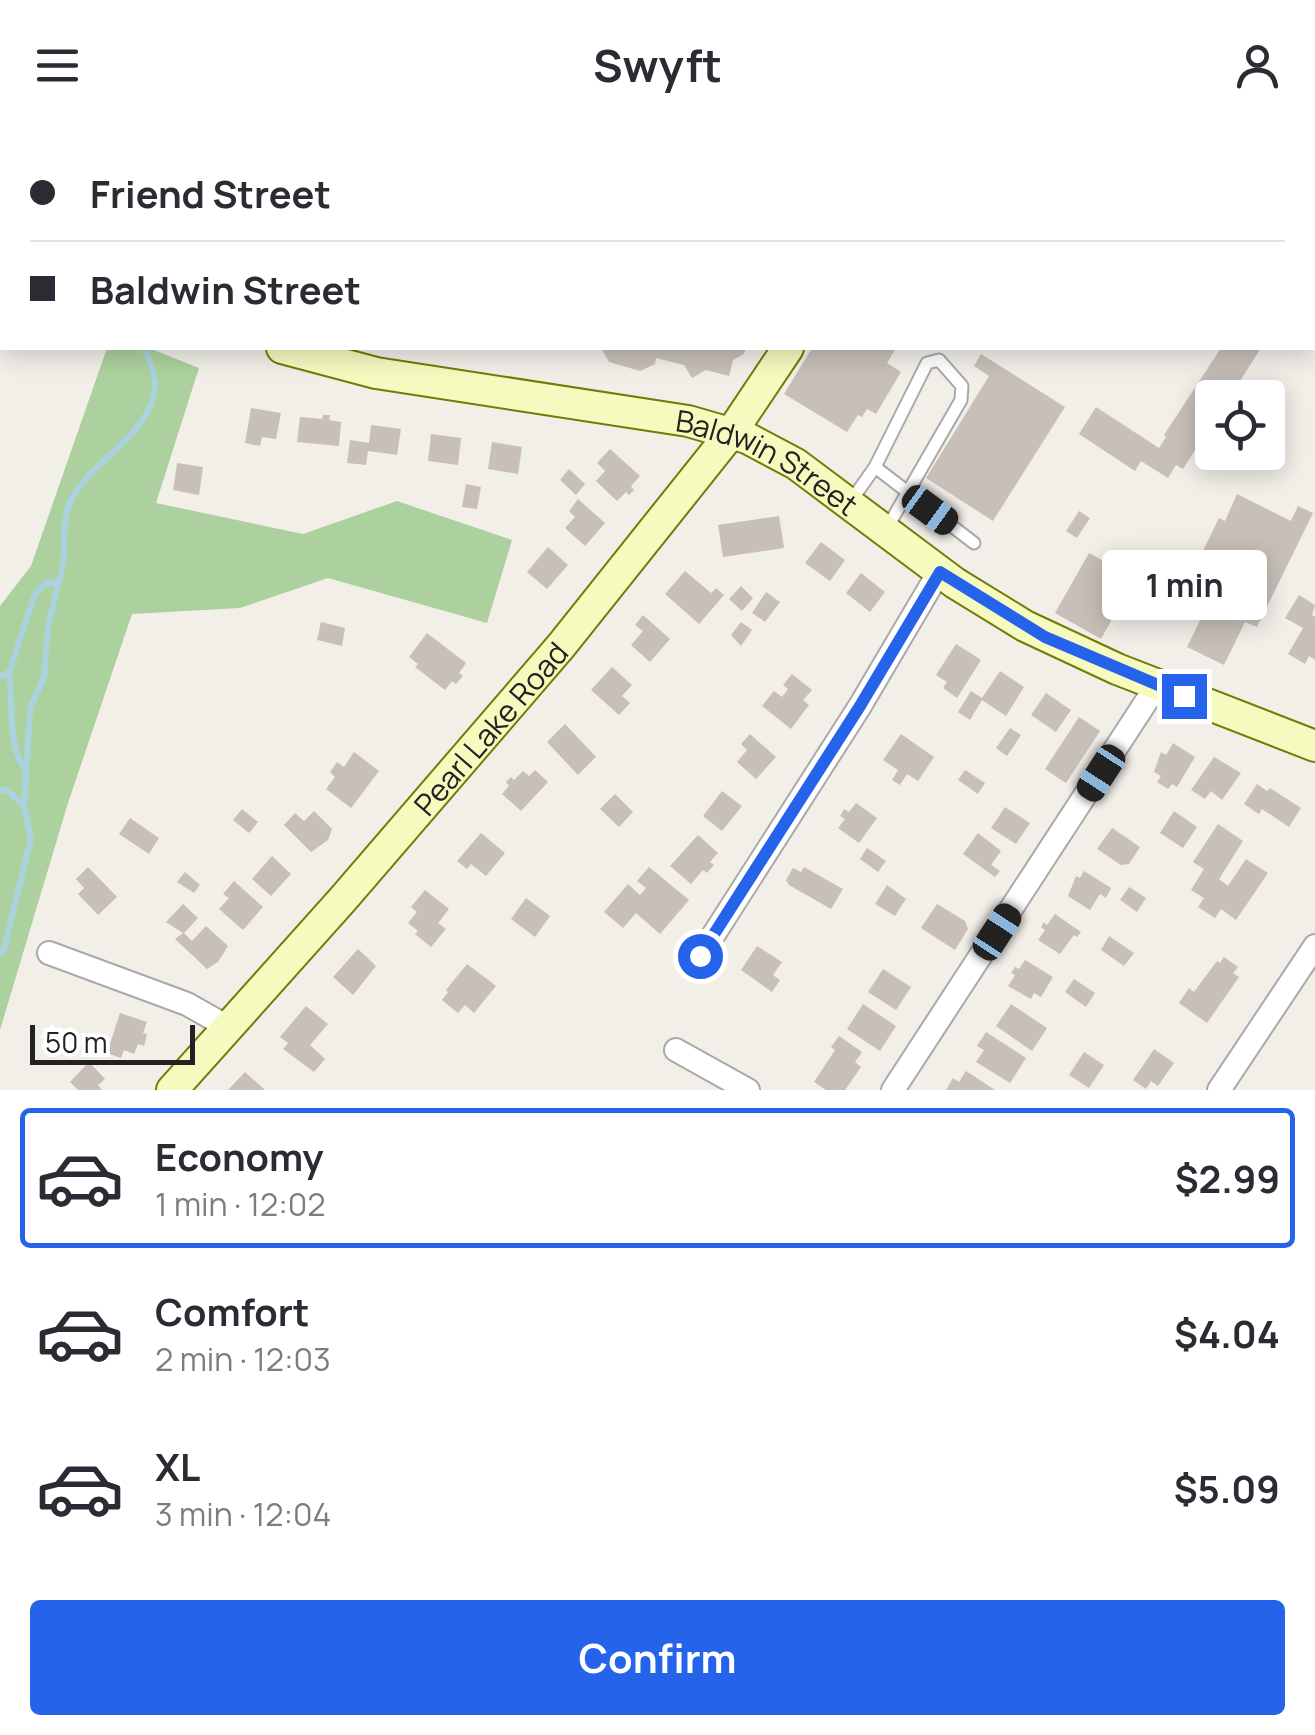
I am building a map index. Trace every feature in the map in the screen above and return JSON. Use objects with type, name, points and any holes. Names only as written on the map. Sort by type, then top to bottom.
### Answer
[{"type":"main road","name":"Baldwin Street","points":[[290,350],[376,373],[688,421],[731,433],[784,457],[940,572],[1034,631],[1157,685],[1315,746]]},
{"type":"main road","name":"Pearl Lake Road","points":[[172,1090],[561,646],[731,433],[787,350]]},
{"type":"street","points":[[700,956],[860,706],[940,572]]},
{"type":"street","points":[[893,1090],[1157,685]]},
{"type":"street","points":[[1219,1090],[1315,946]]},
{"type":"street","points":[[49,952],[187,1004],[226,1026]]},
{"type":"street","points":[[676,1050],[748,1090]]},
{"type":"lane","points":[[849,504],[875,467],[927,362],[939,360],[962,386],[961,400],[885,532]]},
{"type":"lane","points":[[875,467],[974,542]]},
{"type":"green space","points":[[106,350],[154,350],[199,368],[156,503],[303,534],[397,501],[512,540],[487,623],[328,578],[240,608],[132,614],[68,803],[0,1030],[0,606],[31,566]]},
{"type":"building","points":[[602,350],[745,350],[733,360],[729,376],[706,370],[692,378],[684,365],[656,358],[655,364],[640,371],[609,362]]},
{"type":"building","points":[[811,350],[895,350],[887,363],[901,372],[876,414],[867,409],[847,432],[784,394]]},
{"type":"building","points":[[1220,350],[1260,350],[1241,380],[1200,380]]},
{"type":"building","points":[[981,354],[1065,407],[993,521],[926,478],[989,376],[974,366]]},
{"type":"building","points":[[1195,388],[1195,450],[1183,469],[1176,465],[1168,478],[1141,461],[1135,471],[1079,434],[1096,407],[1159,448]]},
{"type":"building","points":[[251,408],[281,413],[276,439],[262,437],[260,446],[245,443]]},
{"type":"building","points":[[323,415],[341,422],[339,446],[297,442],[300,417],[322,419]]},
{"type":"building","points":[[371,425],[401,429],[397,455],[368,451],[366,465],[347,463],[350,440],[369,443]]},
{"type":"building","points":[[431,434],[461,438],[458,465],[428,461]]},
{"type":"building","points":[[492,442],[522,447],[518,474],[488,469]]},
{"type":"building","points":[[610,449],[640,476],[631,486],[634,490],[617,501],[596,481],[605,471],[597,463]]},
{"type":"building","points":[[177,463],[203,467],[199,495],[173,490]]},
{"type":"building","points":[[569,469],[585,484],[576,495],[560,480]]},
{"type":"building","points":[[466,484],[481,487],[477,509],[462,507]]},
{"type":"building","points":[[1237,494],[1291,521],[1298,506],[1313,513],[1257,627],[1245,622],[1224,665],[1187,647],[1206,608],[1181,596],[1219,518],[1225,521]]},
{"type":"building","points":[[578,499],[605,523],[585,546],[565,528],[575,517],[569,511]]},
{"type":"building","points":[[1079,511],[1090,518],[1077,538],[1066,531]]},
{"type":"building","points":[[779,516],[784,548],[723,557],[718,525]]},
{"type":"building","points":[[821,542],[845,560],[830,581],[805,563]]},
{"type":"building","points":[[548,547],[568,565],[547,589],[527,572]]},
{"type":"building","points":[[1089,553],[1135,578],[1101,639],[1055,613]]},
{"type":"building","points":[[685,571],[711,593],[716,588],[724,595],[699,624],[665,594]]},
{"type":"building","points":[[861,573],[885,592],[870,612],[846,593]]},
{"type":"building","points":[[741,586],[753,598],[742,611],[729,599]]},
{"type":"building","points":[[766,592],[780,602],[765,622],[752,613]]},
{"type":"building","points":[[1299,595],[1315,605],[1315,660],[1309,656],[1305,664],[1288,654],[1303,628],[1285,618]]},
{"type":"building","points":[[643,615],[670,639],[650,662],[631,645],[643,631],[635,625]]},
{"type":"building","points":[[321,622],[345,628],[342,646],[317,640]]},
{"type":"building","points":[[741,622],[752,630],[741,646],[731,635]]},
{"type":"building","points":[[427,633],[466,663],[459,673],[463,676],[445,690],[415,667],[418,664],[409,657]]},
{"type":"building","points":[[956,644],[981,660],[957,698],[943,688],[947,682],[936,675]]},
{"type":"building","points":[[612,667],[632,685],[622,696],[630,703],[619,715],[591,690]]},
{"type":"building","points":[[1000,671],[1024,687],[1006,716],[982,700],[970,720],[958,712],[971,691],[982,698]]},
{"type":"building","points":[[792,674],[812,690],[803,700],[809,705],[791,729],[762,706],[774,691],[782,697],[788,689],[783,685]]},
{"type":"building","points":[[1046,693],[1071,710],[1056,732],[1031,715]]},
{"type":"building","points":[[1079,717],[1100,731],[1066,783],[1045,769]]},
{"type":"building","points":[[565,724],[596,757],[578,775],[547,742]]},
{"type":"building","points":[[1010,728],[1021,735],[1007,756],[996,748]]},
{"type":"building","points":[[750,734],[776,757],[756,779],[737,762],[747,750],[741,744]]},
{"type":"building","points":[[901,734],[934,757],[918,781],[907,774],[900,785],[892,780],[898,770],[883,760]]},
{"type":"building","points":[[1173,743],[1195,757],[1177,787],[1172,784],[1168,789],[1157,782],[1161,776],[1154,772],[1161,752],[1166,755]]},
{"type":"building","points":[[354,752],[379,771],[351,808],[326,789],[335,777],[330,772],[337,762],[344,767]]},
{"type":"building","points":[[1214,757],[1241,773],[1222,800],[1211,791],[1205,799],[1191,790]]},
{"type":"building","points":[[535,770],[548,782],[521,811],[502,794],[509,786],[506,782],[523,771],[529,776]]},
{"type":"building","points":[[965,770],[985,783],[978,794],[958,780]]},
{"type":"building","points":[[1257,784],[1301,808],[1289,827],[1262,809],[1259,814],[1244,804]]},
{"type":"building","points":[[722,791],[742,806],[722,831],[703,816]]},
{"type":"building","points":[[615,794],[633,812],[619,827],[600,809]]},
{"type":"building","points":[[856,803],[877,818],[859,843],[838,828],[845,819],[840,816],[844,809],[849,812]]},
{"type":"building","points":[[1005,807],[1030,823],[1016,844],[991,828]]},
{"type":"building","points":[[242,809],[258,822],[249,833],[233,820]]},
{"type":"building","points":[[314,811],[332,829],[328,840],[311,852],[284,825],[295,813],[304,821]]},
{"type":"building","points":[[1174,811],[1197,827],[1183,848],[1160,833]]},
{"type":"building","points":[[130,818],[159,838],[149,854],[119,834]]},
{"type":"building","points":[[1218,824],[1243,841],[1219,879],[1228,886],[1246,859],[1268,873],[1236,920],[1221,909],[1215,918],[1198,907],[1204,898],[1191,890],[1204,869],[1193,862]]},
{"type":"building","points":[[1112,828],[1140,847],[1129,864],[1121,865],[1097,849]]},
{"type":"building","points":[[481,833],[505,853],[486,876],[471,864],[467,869],[457,861]]},
{"type":"building","points":[[978,833],[1001,851],[991,865],[1000,871],[995,877],[963,854]]},
{"type":"building","points":[[698,835],[718,853],[710,862],[714,865],[707,873],[703,870],[691,884],[670,866]]},
{"type":"building","points":[[867,848],[886,861],[878,872],[860,859]]},
{"type":"building","points":[[272,856],[291,874],[271,896],[252,879]]},
{"type":"building","points":[[88,867],[117,897],[98,915],[78,894],[84,888],[76,879]]},
{"type":"building","points":[[649,867],[689,900],[660,934],[636,913],[623,928],[604,912],[628,884],[640,895],[646,888],[637,881]]},
{"type":"building","points":[[804,867],[843,889],[831,909],[789,885],[786,880],[793,868],[801,872]]},
{"type":"building","points":[[1084,871],[1111,888],[1106,898],[1100,894],[1090,910],[1068,896],[1076,876],[1080,878]]},
{"type":"building","points":[[185,872],[200,885],[194,893],[177,882]]},
{"type":"building","points":[[234,881],[263,907],[243,930],[219,909],[229,898],[223,894]]},
{"type":"building","points":[[887,885],[906,899],[895,916],[875,904]]},
{"type":"building","points":[[1129,887],[1146,898],[1137,912],[1120,900]]},
{"type":"building","points":[[425,890],[449,909],[438,923],[446,929],[431,947],[408,923],[417,912],[411,907]]},
{"type":"building","points":[[526,898],[550,916],[535,937],[511,919]]},
{"type":"building","points":[[183,904],[198,918],[184,933],[192,941],[206,926],[228,946],[218,962],[207,969],[175,939],[183,933],[166,922]]},
{"type":"building","points":[[937,904],[965,921],[968,929],[955,950],[921,928]]},
{"type":"building","points":[[1055,914],[1081,932],[1060,954],[1038,940],[1045,930],[1041,927],[1044,922],[1047,925]]},
{"type":"building","points":[[1109,936],[1134,953],[1124,966],[1101,950]]},
{"type":"building","points":[[757,946],[782,962],[773,975],[780,980],[772,992],[741,970]]},
{"type":"building","points":[[358,949],[376,966],[353,995],[333,977]]},
{"type":"building","points":[[1224,957],[1238,967],[1233,973],[1239,977],[1207,1023],[1179,1003],[1189,988],[1194,992]]},
{"type":"building","points":[[1025,960],[1053,977],[1041,997],[1034,993],[1031,999],[1008,986],[1015,975],[1011,973]]},
{"type":"building","points":[[467,964],[496,986],[474,1013],[465,1005],[458,1013],[442,1000]]},
{"type":"building","points":[[883,969],[911,987],[896,1010],[868,992]]},
{"type":"building","points":[[1074,979],[1095,993],[1086,1007],[1065,992]]},
{"type":"building","points":[[863,1004],[896,1026],[880,1051],[847,1029]]},
{"type":"building","points":[[1011,1004],[1047,1028],[1032,1051],[996,1026]]},
{"type":"building","points":[[306,1006],[328,1024],[310,1045],[325,1059],[314,1072],[283,1049],[288,1043],[280,1037]]},
{"type":"building","points":[[120,1013],[147,1022],[144,1046],[138,1044],[134,1054],[124,1050],[121,1058],[107,1053]]},
{"type":"building","points":[[986,1032],[1026,1058],[1010,1083],[976,1062],[984,1050],[977,1046]]},
{"type":"building","points":[[839,1036],[862,1052],[855,1062],[861,1067],[845,1090],[826,1090],[814,1082],[835,1050],[831,1047]]},
{"type":"building","points":[[1154,1049],[1174,1063],[1158,1086],[1151,1081],[1146,1089],[1133,1080]]},
{"type":"building","points":[[1084,1052],[1104,1065],[1089,1088],[1069,1075]]},
{"type":"building","points":[[89,1062],[105,1079],[98,1085],[102,1090],[78,1090],[70,1082]]},
{"type":"building","points":[[966,1071],[995,1090],[946,1090],[953,1078],[959,1082]]},
{"type":"building","points":[[245,1072],[265,1090],[228,1090]]},
{"type":"waterway","points":[[0,676],[9,673],[35,594],[47,582],[58,584],[65,519],[71,500],[146,414],[154,395],[154,373],[144,350]]},
{"type":"waterway","points":[[24,806],[30,709],[44,677],[48,626],[58,584]]},
{"type":"waterway","points":[[9,673],[13,738],[27,772]]},
{"type":"waterway","points":[[0,790],[7,790],[24,806],[31,838],[0,954]]},
{"type":"route","points":[[700,956],[860,706],[940,572],[1045,637],[1184,696]]}]
